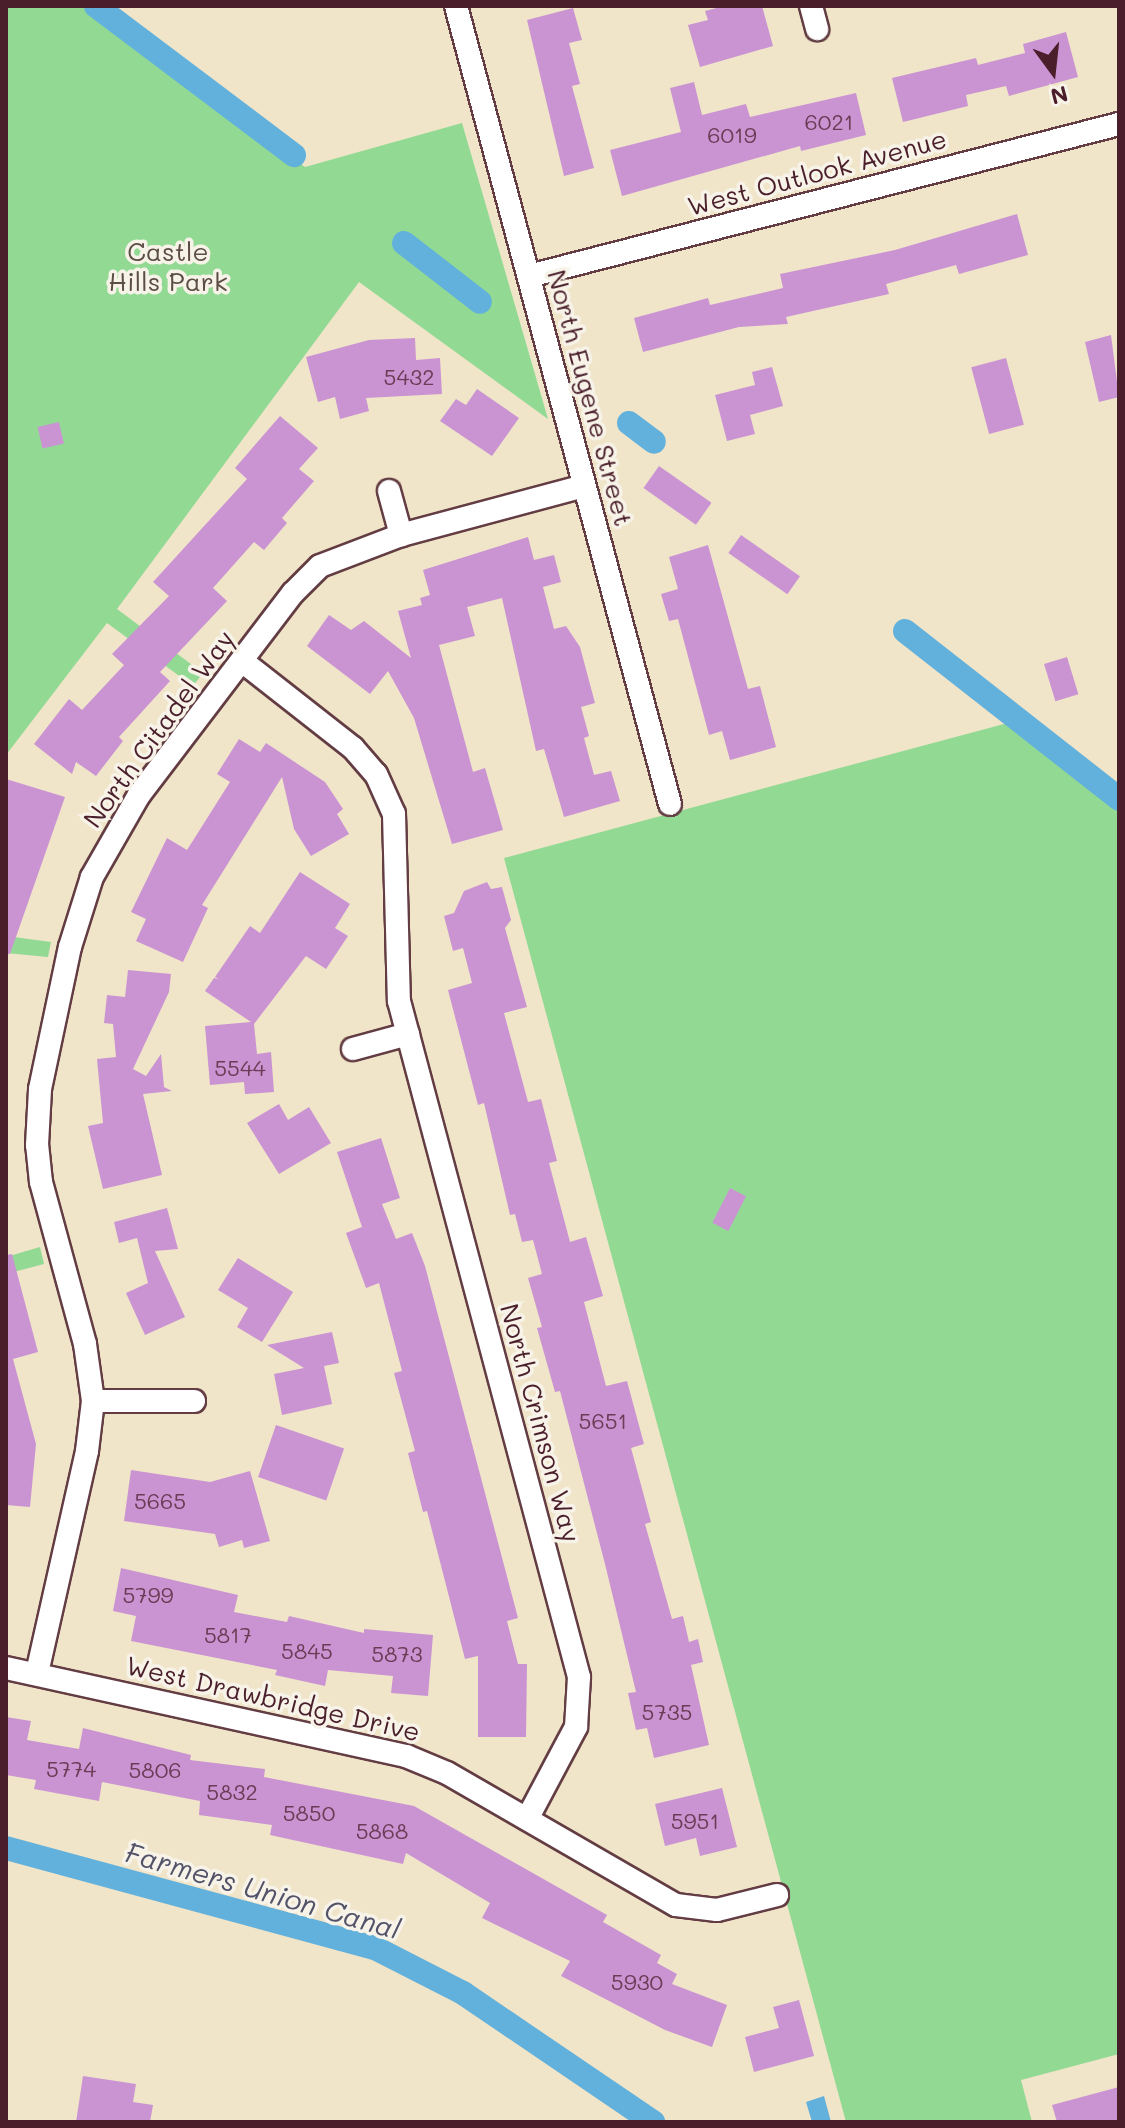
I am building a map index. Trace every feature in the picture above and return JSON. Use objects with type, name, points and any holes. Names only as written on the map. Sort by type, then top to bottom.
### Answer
[{"type":"street","name":"North Eugene Street","points":[[456,6],[670,804]]},
{"type":"street","points":[[811,6],[817,29]]},
{"type":"street","name":"West Outlook Avenue","points":[[529,276],[1119,124]]},
{"type":"street","name":"North Citadel Way","points":[[37,1673],[87,1451],[93,1401],[85,1344],[41,1182],[37,1145],[40,1089],[70,947],[92,877],[139,795],[320,566],[401,535],[584,486]]},
{"type":"street","points":[[389,491],[401,535]]},
{"type":"street","name":"North Crimson Way","points":[[242,661],[353,748],[376,774],[394,814],[398,985],[408,1034],[579,1677],[576,1727],[527,1819]]},
{"type":"street","points":[[353,1049],[408,1034]]},
{"type":"street","points":[[93,1401],[194,1401]]},
{"type":"street","name":"West Drawbridge Drive","points":[[6,1668],[406,1756],[527,1819],[676,1905],[717,1910],[777,1895]]},
{"type":"green space","name":"Castle Hills Park","points":[[6,6],[89,6],[305,167],[462,123],[548,419],[359,282],[117,609],[203,673],[193,686],[107,623],[6,755]]},
{"type":"green space","points":[[1030,717],[1119,784],[1119,2054],[1021,2080],[1032,2122],[846,2122],[504,858]]},
{"type":"green space","points":[[6,936],[51,942],[48,957],[6,953]]},
{"type":"green space","points":[[40,1247],[44,1264],[6,1274],[6,1257]]},
{"type":"water","points":[[824,2096],[831,2122],[812,2122],[806,2102]]},
{"type":"building","points":[[724,6],[762,6],[773,46],[700,67],[688,25],[708,20],[705,11]]},
{"type":"building","points":[[573,8],[582,40],[569,43],[580,84],[572,86],[594,168],[564,176],[527,20]]},
{"type":"building","points":[[1066,32],[1078,77],[1009,96],[1006,86],[966,95],[968,106],[903,122],[892,78],[976,58],[978,65],[1025,53],[1023,44]]},
{"type":"building","points":[[694,82],[702,115],[746,104],[750,117],[856,93],[866,135],[801,151],[800,146],[622,196],[610,150],[681,132],[670,88]]},
{"type":"building","points":[[1017,214],[1028,255],[959,274],[956,265],[886,284],[889,294],[786,317],[788,324],[739,327],[643,352],[634,318],[708,298],[710,305],[783,288],[780,274],[895,250]]},
{"type":"building","points":[[1111,335],[1119,397],[1099,402],[1085,342]]},
{"type":"building","points":[[415,338],[416,360],[440,358],[442,394],[366,398],[369,411],[340,419],[335,397],[318,402],[306,357],[369,340]]},
{"type":"building","points":[[1006,358],[1024,425],[989,434],[971,367]]},
{"type":"building","points":[[772,367],[783,406],[750,415],[755,434],[727,441],[715,395],[755,385],[752,372]]},
{"type":"building","points":[[477,389],[519,418],[492,456],[440,421],[456,399],[466,405]]},
{"type":"building","points":[[280,416],[318,448],[299,469],[314,481],[282,518],[287,523],[264,550],[254,542],[213,588],[227,601],[160,672],[170,681],[119,737],[123,741],[96,776],[76,762],[72,774],[34,744],[69,699],[82,710],[124,665],[112,654],[169,596],[153,582],[247,479],[235,468]]},
{"type":"building","points":[[59,422],[64,443],[43,448],[38,427]]},
{"type":"building","points":[[659,466],[711,503],[696,525],[644,488]]},
{"type":"building","points":[[741,535],[800,576],[787,594],[728,553]]},
{"type":"building","points":[[528,537],[534,560],[554,555],[561,582],[543,587],[554,629],[566,626],[580,647],[595,703],[581,707],[589,736],[584,738],[594,775],[611,771],[620,801],[564,817],[544,749],[536,751],[502,598],[467,607],[475,636],[439,645],[473,772],[485,768],[503,830],[452,844],[414,718],[388,671],[370,694],[307,646],[329,615],[351,630],[364,621],[411,658],[398,611],[422,605],[420,598],[430,595],[423,570]]},
{"type":"building","points":[[708,545],[748,689],[760,686],[776,747],[730,760],[722,731],[709,735],[678,619],[669,621],[661,594],[678,589],[669,557]]},
{"type":"building","points":[[1067,657],[1078,694],[1055,701],[1044,664]]},
{"type":"building","points":[[239,739],[260,752],[266,743],[325,782],[343,809],[337,814],[349,834],[311,856],[294,829],[282,777],[202,905],[208,908],[183,962],[136,941],[146,919],[131,912],[167,838],[187,850],[230,782],[217,774]]},
{"type":"building","points":[[6,779],[65,797],[10,954],[6,954]]},
{"type":"building","points":[[300,872],[350,904],[335,928],[348,936],[326,969],[306,956],[254,1024],[257,1054],[271,1052],[274,1092],[245,1094],[244,1082],[210,1085],[205,1026],[251,1022],[205,991],[214,978],[219,979],[215,977],[250,926],[260,933]]},
{"type":"building","points":[[487,882],[491,889],[502,887],[511,920],[505,928],[527,1007],[504,1013],[528,1102],[541,1099],[557,1161],[549,1163],[570,1242],[586,1237],[603,1296],[584,1302],[606,1386],[627,1381],[644,1444],[631,1448],[651,1522],[645,1524],[672,1619],[683,1616],[689,1642],[698,1639],[703,1662],[691,1665],[709,1745],[654,1758],[647,1728],[636,1730],[628,1693],[636,1692],[605,1564],[560,1391],[555,1392],[537,1328],[542,1327],[528,1278],[542,1274],[533,1240],[522,1242],[515,1214],[510,1215],[484,1103],[478,1105],[448,990],[472,983],[463,948],[453,951],[444,916],[454,913],[464,891]]},
{"type":"building","points":[[128,970],[171,974],[169,992],[133,1069],[146,1076],[161,1054],[164,1087],[172,1091],[143,1094],[162,1175],[103,1189],[88,1126],[103,1123],[97,1059],[116,1057],[113,1024],[104,1023],[107,995],[125,997]]},
{"type":"building","points":[[279,1104],[288,1120],[309,1107],[331,1143],[279,1174],[247,1123]]},
{"type":"building","points":[[381,1138],[400,1198],[382,1204],[396,1239],[412,1233],[425,1266],[518,1618],[507,1621],[518,1664],[527,1664],[526,1737],[478,1737],[478,1656],[465,1659],[427,1511],[423,1512],[408,1453],[415,1451],[394,1373],[402,1371],[379,1283],[366,1288],[346,1233],[362,1227],[337,1152]]},
{"type":"building","points":[[730,1188],[746,1196],[728,1231],[712,1223]]},
{"type":"building","points":[[167,1208],[178,1249],[155,1251],[185,1317],[145,1335],[126,1293],[148,1283],[137,1238],[119,1243],[114,1222]]},
{"type":"building","points":[[12,1254],[38,1352],[13,1359],[36,1444],[30,1507],[6,1505],[6,1255]]},
{"type":"building","points":[[238,1258],[293,1292],[262,1342],[237,1327],[248,1308],[218,1290]]},
{"type":"building","points":[[332,1332],[339,1363],[324,1366],[332,1404],[282,1415],[274,1374],[304,1368],[267,1345]]},
{"type":"building","points":[[276,1425],[344,1448],[326,1500],[258,1477]]},
{"type":"building","points":[[131,1470],[210,1482],[250,1471],[270,1541],[244,1548],[242,1540],[219,1547],[215,1534],[124,1521]]},
{"type":"building","points":[[121,1568],[238,1595],[234,1612],[287,1622],[289,1616],[364,1633],[364,1629],[433,1635],[428,1696],[391,1693],[393,1676],[328,1670],[325,1686],[275,1675],[277,1670],[131,1641],[136,1616],[113,1611]]},
{"type":"building","points":[[6,1717],[31,1721],[27,1740],[79,1749],[83,1728],[191,1755],[190,1760],[265,1769],[264,1777],[414,1806],[607,1915],[603,1922],[661,1955],[657,1963],[677,1974],[672,1984],[727,2005],[712,2047],[665,2030],[561,1976],[570,1961],[482,1918],[490,1903],[406,1853],[403,1864],[270,1835],[272,1825],[199,1815],[200,1801],[102,1782],[99,1801],[34,1789],[36,1780],[6,1775]]},
{"type":"building","points":[[722,1788],[737,1847],[700,1856],[696,1838],[665,1846],[655,1804]]},
{"type":"building","points":[[799,2000],[814,2056],[754,2072],[745,2037],[779,2028],[773,2007]]},
{"type":"building","points":[[83,2076],[136,2084],[133,2102],[153,2105],[150,2122],[76,2122]]},
{"type":"building","points":[[1119,2087],[1119,2122],[1057,2122],[1052,2105]]},
{"type":"waterway","points":[[96,6],[294,155]]},
{"type":"waterway","points":[[404,243],[480,302]]},
{"type":"waterway","points":[[629,423],[654,442]]},
{"type":"waterway","points":[[905,631],[1119,799]]},
{"type":"waterway","name":"Farmers Union Canal","points":[[6,1848],[377,1949],[463,1993],[653,2122]]}]
